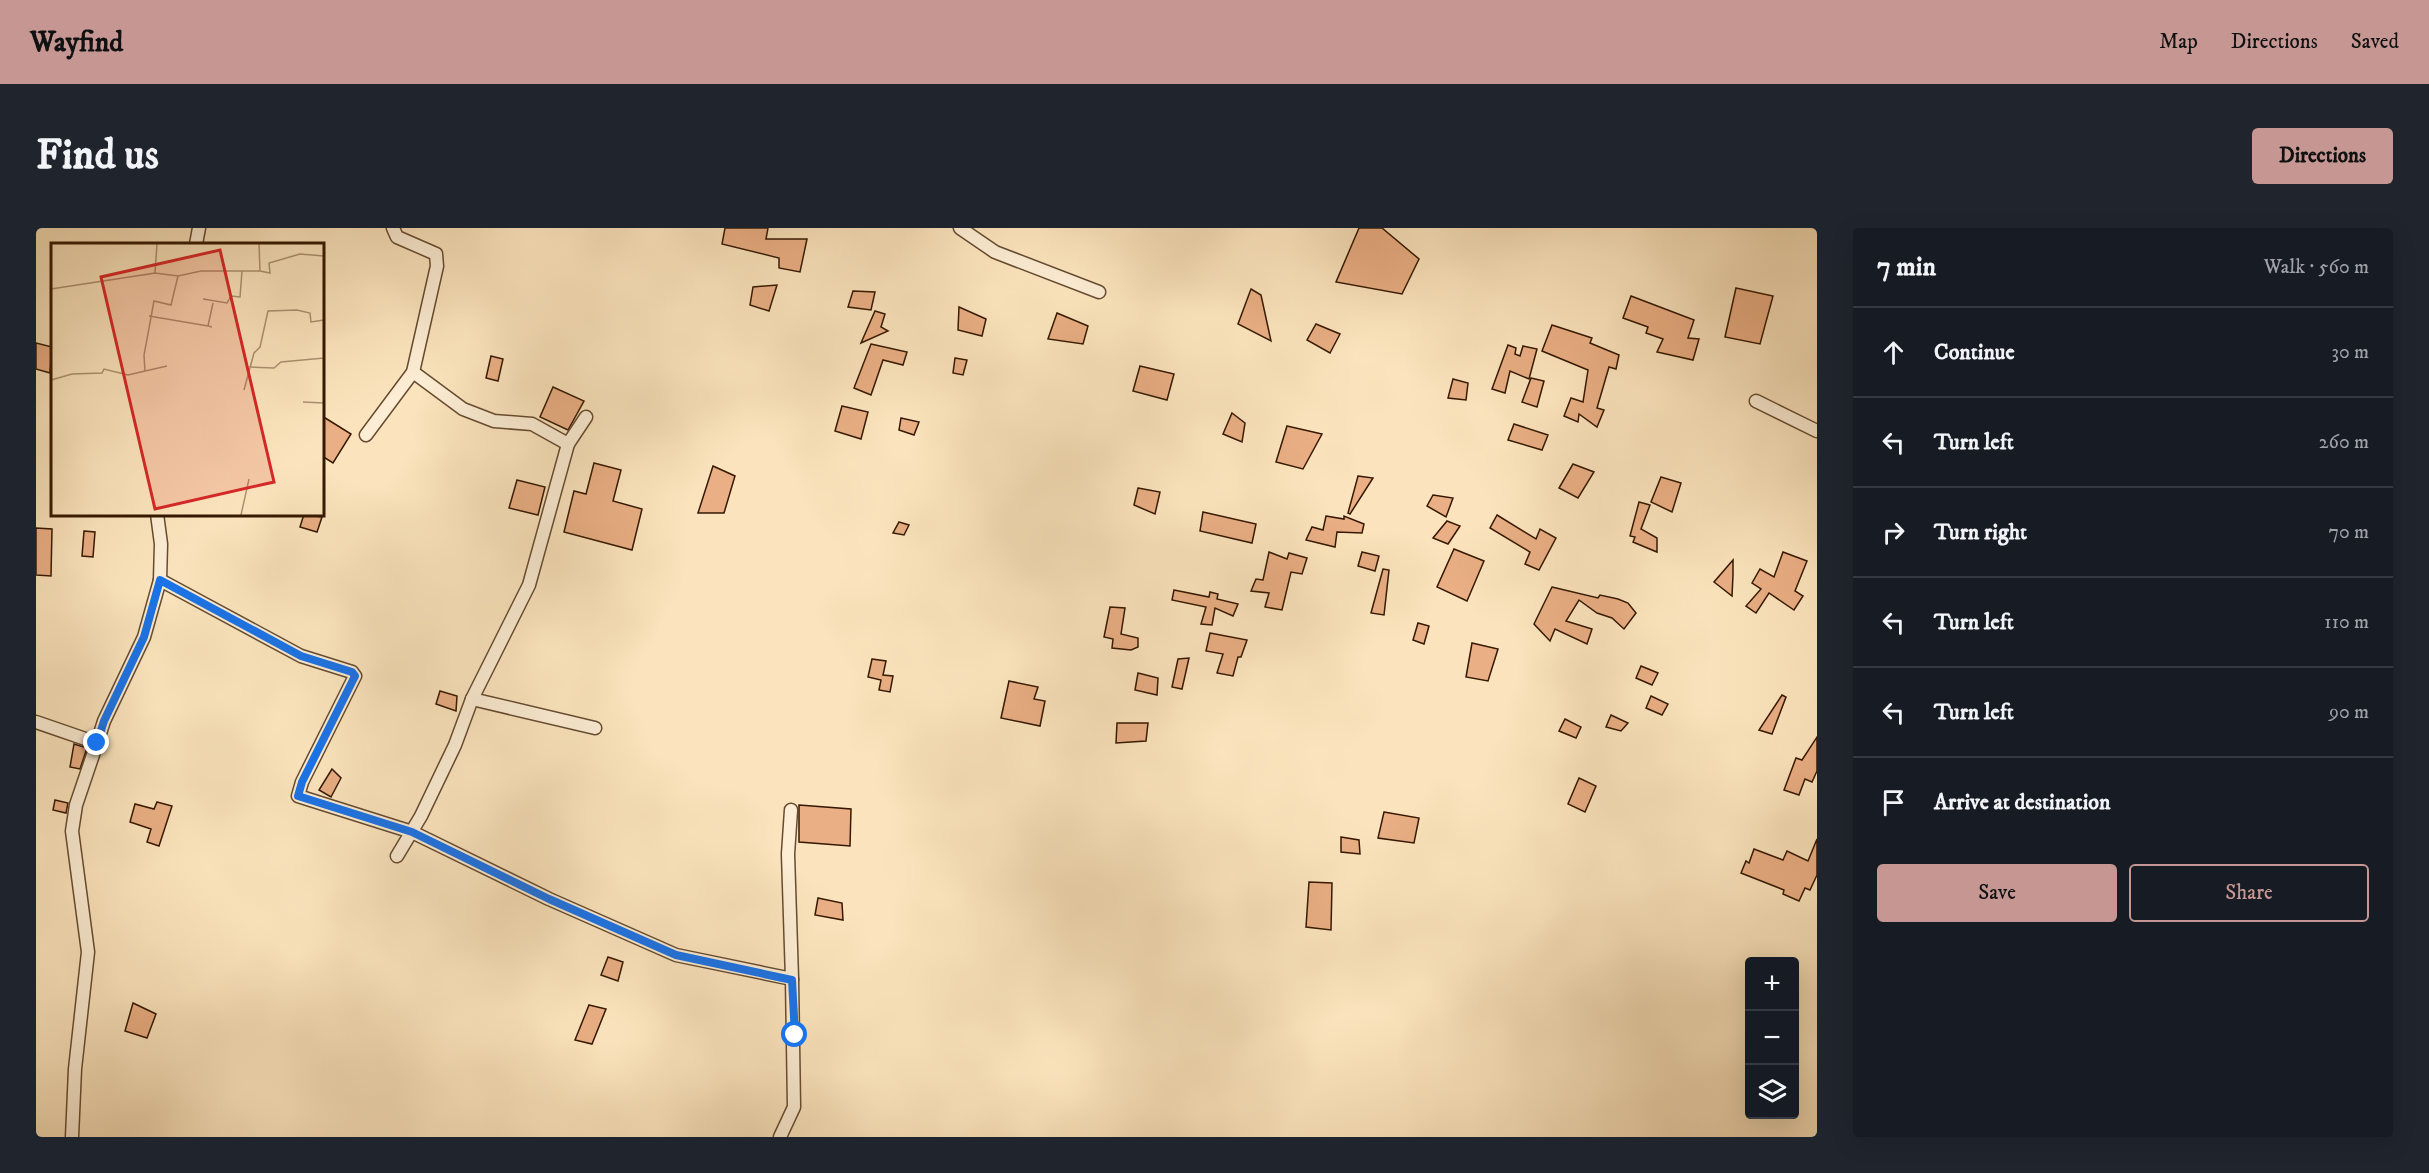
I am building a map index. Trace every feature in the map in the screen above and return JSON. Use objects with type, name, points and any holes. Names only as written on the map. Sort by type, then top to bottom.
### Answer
[{"type":"street","points":[[195,243],[199,228]]},
{"type":"street","points":[[366,435],[412,372],[437,266],[436,254],[398,237],[393,228]]},
{"type":"street","points":[[960,228],[995,252],[1099,292]]},
{"type":"street","points":[[412,372],[463,410],[494,420],[532,424],[568,444]]},
{"type":"street","points":[[1756,401],[1817,431]]},
{"type":"street","points":[[397,856],[412,832],[455,745],[472,699],[529,585],[568,444],[585,417]]},
{"type":"street","points":[[72,1137],[75,1069],[88,952],[72,831],[76,805],[104,721],[144,637],[160,580],[161,544],[157,516]]},
{"type":"street","points":[[160,580],[301,656],[352,672],[355,676],[302,782],[298,796],[412,832],[549,899],[676,955],[792,980]]},
{"type":"street","points":[[472,699],[594,728]]},
{"type":"street","points":[[36,722],[97,743]]},
{"type":"street","points":[[780,1137],[795,1107],[788,854],[791,810]]},
{"type":"building","points":[[725,228],[768,228],[766,239],[807,239],[800,272],[779,268],[779,258],[722,244]]},
{"type":"building","points":[[1359,228],[1382,228],[1419,259],[1402,294],[1336,282]]},
{"type":"building","points":[[777,285],[769,311],[750,305],[753,287]]},
{"type":"building","points":[[1736,288],[1773,296],[1760,344],[1725,337]]},
{"type":"building","points":[[1251,289],[1261,295],[1271,341],[1238,324]]},
{"type":"building","points":[[853,291],[875,292],[871,310],[848,307]]},
{"type":"building","points":[[1631,296],[1694,320],[1688,338],[1699,339],[1693,360],[1657,352],[1663,339],[1646,333],[1648,327],[1623,318]]},
{"type":"building","points":[[959,307],[986,319],[982,336],[958,330]]},
{"type":"building","points":[[875,311],[885,314],[881,327],[888,331],[861,343]]},
{"type":"building","points":[[1057,313],[1088,326],[1083,344],[1048,339]]},
{"type":"building","points":[[1316,324],[1340,334],[1330,353],[1307,340]]},
{"type":"building","points":[[1552,325],[1592,338],[1590,343],[1619,355],[1616,369],[1609,367],[1597,408],[1604,410],[1597,427],[1579,414],[1578,422],[1564,416],[1571,398],[1583,402],[1588,370],[1542,351]]},
{"type":"building","points":[[36,343],[51,347],[50,373],[36,369]]},
{"type":"building","points":[[871,344],[907,352],[903,365],[883,360],[871,395],[854,388]]},
{"type":"building","points":[[1508,345],[1516,348],[1515,354],[1520,356],[1523,346],[1537,349],[1529,379],[1510,371],[1505,393],[1492,389]]},
{"type":"building","points":[[491,356],[503,359],[498,381],[486,378]]},
{"type":"building","points":[[955,358],[967,360],[963,375],[953,373]]},
{"type":"building","points":[[1140,366],[1174,374],[1167,400],[1133,391]]},
{"type":"building","points":[[1531,378],[1544,381],[1537,407],[1522,402]]},
{"type":"building","points":[[1453,379],[1468,383],[1466,400],[1448,398]]},
{"type":"building","points":[[553,387],[584,401],[568,430],[540,417]]},
{"type":"building","points":[[842,406],[868,412],[861,439],[835,431]]},
{"type":"building","points":[[1232,413],[1245,423],[1242,442],[1223,434]]},
{"type":"building","points":[[324,417],[351,434],[333,463],[324,457]]},
{"type":"building","points":[[901,418],[919,422],[914,435],[899,430]]},
{"type":"building","points":[[1514,424],[1548,435],[1542,450],[1508,440]]},
{"type":"building","points":[[1287,426],[1322,434],[1303,469],[1276,462]]},
{"type":"building","points":[[594,463],[621,470],[613,501],[642,509],[632,550],[564,532],[574,491],[586,494]]},
{"type":"building","points":[[1573,464],[1594,472],[1578,498],[1559,488]]},
{"type":"building","points":[[713,466],[735,476],[724,513],[698,513]]},
{"type":"building","points":[[1358,476],[1373,478],[1350,514],[1348,513]]},
{"type":"building","points":[[1661,477],[1681,483],[1672,512],[1651,502]]},
{"type":"building","points":[[517,480],[545,487],[538,515],[509,508]]},
{"type":"building","points":[[1138,488],[1160,492],[1155,514],[1134,505]]},
{"type":"building","points":[[1433,495],[1453,498],[1446,517],[1427,506]]},
{"type":"building","points":[[1639,502],[1650,505],[1641,529],[1657,538],[1657,552],[1633,542],[1635,537],[1630,536]]},
{"type":"building","points":[[1203,512],[1256,524],[1252,543],[1200,531]]},
{"type":"building","points":[[1497,515],[1536,539],[1540,529],[1556,538],[1539,570],[1525,564],[1530,552],[1490,528]]},
{"type":"building","points":[[303,516],[322,517],[317,532],[300,527]]},
{"type":"building","points":[[1326,516],[1344,519],[1344,516],[1364,524],[1362,533],[1337,532],[1335,547],[1306,540],[1312,527],[1323,530]]},
{"type":"building","points":[[1447,521],[1460,526],[1448,544],[1433,538]]},
{"type":"building","points":[[899,522],[909,525],[904,535],[893,533]]},
{"type":"building","points":[[36,528],[52,529],[51,576],[36,575]]},
{"type":"building","points":[[84,531],[95,532],[93,557],[82,556]]},
{"type":"building","points":[[1454,549],[1484,561],[1467,601],[1437,587]]},
{"type":"building","points":[[1269,552],[1287,559],[1289,553],[1307,558],[1302,574],[1291,572],[1282,610],[1265,607],[1269,593],[1251,591],[1256,579],[1263,580]]},
{"type":"building","points":[[1362,552],[1379,556],[1375,571],[1358,566]]},
{"type":"building","points":[[1783,552],[1807,561],[1795,591],[1803,596],[1794,610],[1769,593],[1756,613],[1746,606],[1761,589],[1752,583],[1760,569],[1774,577]]},
{"type":"building","points":[[1733,560],[1733,575],[1732,596],[1714,582]]},
{"type":"building","points":[[1383,569],[1389,570],[1384,615],[1371,613]]},
{"type":"building","points":[[1552,587],[1598,598],[1600,595],[1618,599],[1628,603],[1636,613],[1624,629],[1612,618],[1597,613],[1579,600],[1566,621],[1592,629],[1587,644],[1555,629],[1550,641],[1534,624]]},
{"type":"building","points":[[1174,590],[1209,597],[1210,592],[1218,594],[1217,599],[1238,604],[1233,616],[1215,608],[1212,625],[1201,624],[1206,607],[1172,600]]},
{"type":"building","points":[[1110,607],[1125,608],[1121,634],[1138,638],[1138,647],[1131,650],[1112,648],[1113,639],[1104,637]]},
{"type":"building","points":[[1418,623],[1429,626],[1424,644],[1413,640]]},
{"type":"building","points":[[1210,633],[1247,640],[1241,657],[1238,657],[1233,676],[1217,673],[1223,654],[1206,651]]},
{"type":"building","points":[[1472,643],[1498,649],[1488,681],[1466,677]]},
{"type":"building","points":[[1189,658],[1182,689],[1172,687],[1178,659]]},
{"type":"building","points":[[872,659],[886,661],[883,675],[893,676],[890,692],[879,690],[881,680],[868,677]]},
{"type":"building","points":[[1641,666],[1658,673],[1652,685],[1636,678]]},
{"type":"building","points":[[1138,673],[1158,678],[1157,695],[1135,690]]},
{"type":"building","points":[[1009,681],[1038,687],[1034,699],[1045,701],[1040,726],[1001,718]]},
{"type":"building","points":[[440,691],[457,696],[456,711],[436,704]]},
{"type":"building","points":[[1782,695],[1786,697],[1772,734],[1759,730]]},
{"type":"building","points":[[1651,696],[1668,704],[1662,715],[1646,708]]},
{"type":"building","points":[[1611,715],[1628,723],[1621,731],[1606,727]]},
{"type":"building","points":[[1565,719],[1581,727],[1576,738],[1559,731]]},
{"type":"building","points":[[1117,723],[1148,723],[1146,741],[1116,743]]},
{"type":"building","points":[[1817,737],[1817,771],[1812,782],[1805,779],[1799,795],[1784,790],[1796,758],[1802,760]]},
{"type":"building","points":[[74,744],[87,748],[80,769],[70,767]]},
{"type":"building","points":[[332,769],[341,778],[331,797],[319,790]]},
{"type":"building","points":[[1579,778],[1596,786],[1585,812],[1568,804]]},
{"type":"building","points":[[55,800],[68,803],[66,813],[53,810]]},
{"type":"building","points":[[157,802],[172,806],[159,846],[147,842],[151,829],[130,822],[135,804],[154,809]]},
{"type":"building","points":[[799,805],[851,809],[850,846],[799,842]]},
{"type":"building","points":[[1384,812],[1419,818],[1414,843],[1378,838]]},
{"type":"building","points":[[1341,837],[1359,840],[1360,854],[1341,852]]},
{"type":"building","points":[[1817,839],[1817,875],[1810,890],[1805,888],[1799,901],[1783,894],[1784,890],[1741,873],[1746,861],[1749,863],[1754,849],[1783,860],[1787,851],[1808,861]]},
{"type":"building","points":[[1309,882],[1332,883],[1331,930],[1306,927]]},
{"type":"building","points":[[818,898],[842,903],[843,920],[815,915]]},
{"type":"building","points":[[608,957],[623,962],[618,981],[601,975]]},
{"type":"building","points":[[133,1003],[156,1014],[147,1038],[125,1031]]},
{"type":"building","points":[[589,1005],[606,1009],[592,1044],[575,1040]]},
{"type":"route","points":[[97,743],[104,721],[144,637],[160,580],[301,656],[352,672],[355,676],[302,782],[298,796],[412,832],[589,918],[676,955],[792,980],[795,1035]]}]
